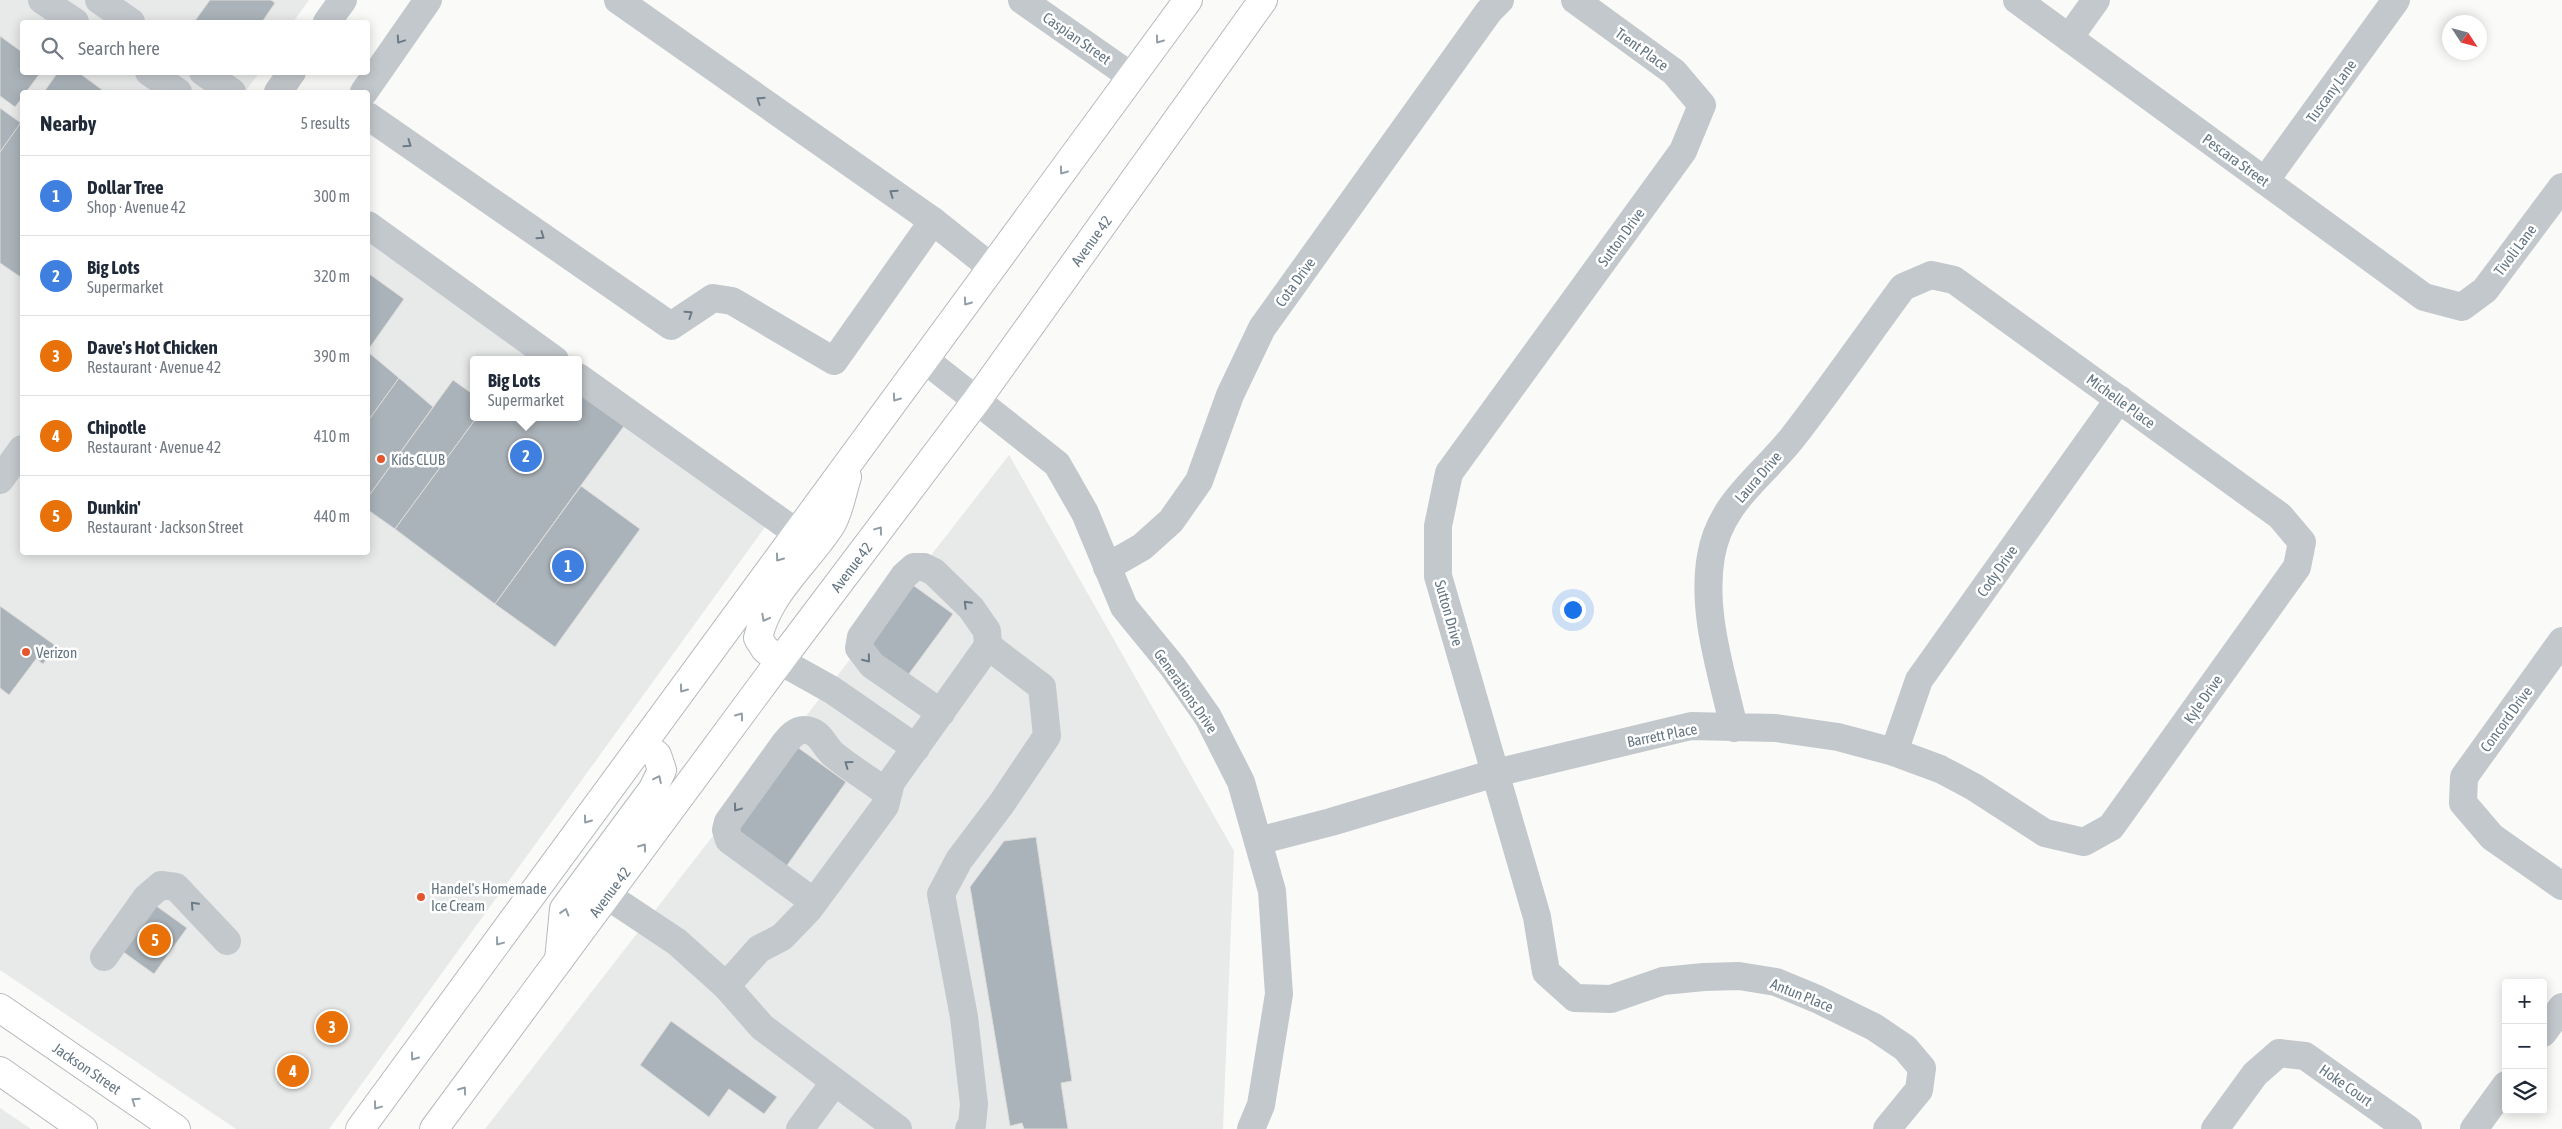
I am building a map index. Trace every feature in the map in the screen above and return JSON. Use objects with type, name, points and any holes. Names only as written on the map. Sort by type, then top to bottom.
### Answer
[{"type":"main road","points":[[360,1129],[1188,0]]},
{"type":"main road","name":"Avenue 42","points":[[434,1129],[780,661],[977,400],[1263,0]]},
{"type":"main road","points":[[780,661],[765,648],[758,638],[761,623],[776,598],[832,523],[854,454]]},
{"type":"main road","points":[[559,960],[564,909],[653,789],[662,770],[657,755],[642,745]]},
{"type":"main road","name":"Jackson Street","points":[[0,1008],[176,1129]]},
{"type":"main road","points":[[0,1070],[83,1129]]},
{"type":"street","points":[[42,0],[73,20]]},
{"type":"street","points":[[99,0],[128,20]]},
{"type":"street","points":[[328,20],[343,0]]},
{"type":"street","points":[[365,90],[428,0]]},
{"type":"street","points":[[618,0],[933,221],[992,268]]},
{"type":"street","name":"Caspian Street","points":[[1022,0],[1132,77]]},
{"type":"street","name":"Cota Drive","points":[[1107,567],[1142,547],[1171,522],[1199,481],[1230,395],[1262,328],[1489,11],[1500,0]]},
{"type":"street","name":"Trent Place","points":[[1575,0],[1674,72],[1702,105]]},
{"type":"street","name":"Pescara Street","points":[[2017,0],[2424,296],[2462,306]]},
{"type":"street","points":[[2069,38],[2096,0]]},
{"type":"street","name":"Tuscany Lane","points":[[2265,181],[2396,0]]},
{"type":"street","points":[[153,75],[175,90]]},
{"type":"street","points":[[207,75],[229,90]]},
{"type":"street","points":[[279,90],[290,75]]},
{"type":"street","name":"Sutton Drive","points":[[1575,998],[1546,972],[1537,918],[1438,576],[1438,526],[1450,472],[1683,151],[1702,105]]},
{"type":"street","points":[[370,117],[671,326],[713,298],[732,301],[834,361],[933,221]]},
{"type":"street","name":"Tivoli Lane","points":[[2462,306],[2485,290],[2562,187]]},
{"type":"street","points":[[370,226],[549,356]]},
{"type":"street","name":"Michelle Place","points":[[1931,275],[1954,280],[2280,516],[2302,542]]},
{"type":"street","name":"Laura Drive","points":[[1734,728],[1708,603],[1711,556],[1720,523],[1747,486],[1792,439],[1902,287],[1931,275]]},
{"type":"street","name":"Generations Drive","points":[[924,359],[1057,464],[1085,513],[1124,607],[1173,667],[1208,717],[1241,782],[1272,891],[1278,994],[1260,1106],[1251,1129]]},
{"type":"street","points":[[582,380],[797,533]]},
{"type":"street","name":"Cody Drive","points":[[1894,752],[1919,680],[2119,400]]},
{"type":"street","points":[[0,480],[20,452]]},
{"type":"street","name":"Kyle Drive","points":[[2084,842],[2111,827],[2297,567],[2302,542]]},
{"type":"street","points":[[726,986],[759,949],[782,937],[814,902],[884,806],[891,782],[941,714],[988,646],[987,631],[980,618],[934,572],[924,567],[914,567],[904,576],[861,637],[859,648],[872,666],[941,714]]},
{"type":"street","name":"Concord Drive","points":[[2562,641],[2464,777],[2463,803],[2492,837],[2562,886]]},
{"type":"street","points":[[968,1129],[972,1124],[974,1104],[966,1037],[941,894],[959,860],[1002,803],[1047,736],[1042,687],[988,646]]},
{"type":"street","points":[[780,661],[832,690],[916,748]]},
{"type":"street","name":"Barrett Place","points":[[1258,841],[1331,822],[1495,773],[1691,726],[1776,728],[1838,737],[1894,752],[1940,768],[1966,782],[2006,806],[2045,834],[2084,842]]},
{"type":"street","points":[[814,902],[729,840],[726,830],[728,822],[785,743],[793,734],[802,730],[814,732],[832,753],[888,793]]},
{"type":"street","points":[[104,957],[146,898],[161,886],[176,887],[227,941]]},
{"type":"street","points":[[608,896],[677,942],[726,986],[762,1027],[834,1083],[898,1129]]},
{"type":"street","name":"Antun Place","points":[[1575,998],[1610,999],[1663,981],[1739,976],[1776,982],[1817,999],[1874,1027],[1905,1048],[1922,1068],[1919,1090],[1887,1129]]},
{"type":"street","points":[[2547,1028],[2562,1007]]},
{"type":"street","name":"Hoke Court","points":[[2215,1129],[2255,1074],[2279,1052],[2305,1056],[2408,1129]]},
{"type":"street","points":[[800,1129],[834,1083]]},
{"type":"street","points":[[2474,1129],[2502,1090]]},
{"type":"shaded area","points":[[0,0],[309,0],[294,20],[20,20],[20,75],[258,75],[246,90],[20,90],[20,555],[370,555],[370,215],[569,356],[470,356],[470,421],[582,421],[582,364],[781,505],[329,1129],[236,1129],[0,970]]},
{"type":"shaded area","points":[[1009,455],[1234,851],[1223,1129],[485,1129]]},
{"type":"shaded area","points":[[0,1108],[31,1129],[0,1129]]},
{"type":"building","points":[[210,0],[271,0],[275,3],[263,20],[195,20]]},
{"type":"building","points":[[0,36],[20,51],[20,75],[39,75],[28,90],[20,90],[20,101],[15,107],[0,96]]},
{"type":"building","points":[[56,75],[82,75],[102,90],[45,90]]},
{"type":"building","points":[[0,108],[20,122],[20,124],[0,152]]},
{"type":"building","points":[[20,124],[20,277],[0,263],[0,152]]},
{"type":"building","points":[[370,274],[404,299],[370,347]]},
{"type":"building","points":[[370,354],[399,378],[370,418]]},
{"type":"building","name":"Kids CLUB","points":[[399,378],[433,407],[370,494],[370,418]]},
{"type":"building","points":[[453,380],[470,392],[470,421],[474,421],[395,529],[370,511],[370,494]]},
{"type":"building","points":[[582,395],[624,426],[495,604],[395,529],[474,421],[582,421]]},
{"type":"building","points":[[581,486],[640,529],[555,647],[495,604]]},
{"type":"building","points":[[910,583],[953,614],[903,682],[865,645]]},
{"type":"building","name":"Verizon","points":[[0,606],[56,646],[43,664],[36,659],[9,695],[0,688]]},
{"type":"building","points":[[793,744],[846,782],[783,871],[730,830]]},
{"type":"building","points":[[1036,837],[1072,1081],[1061,1083],[1068,1129],[1024,1129],[1022,1123],[1010,1126],[970,887],[1004,841]]},
{"type":"building","points":[[155,905],[187,928],[154,974],[122,951]]},
{"type":"building","points":[[671,1021],[777,1097],[764,1114],[729,1089],[709,1117],[640,1065]]},
{"type":"place","name":"Big Lots","points":[[526,456]]},
{"type":"place","name":"Kids CLUB","points":[[381,459]]},
{"type":"place","name":"Dollar Tree","points":[[568,566]]},
{"type":"place","name":"Verizon","points":[[26,652]]},
{"type":"place","name":"Handel's Homemade Ice Cream","points":[[421,897]]},
{"type":"place","name":"Dunkin'","points":[[155,940]]},
{"type":"place","name":"Dave's Hot Chicken","points":[[332,1027]]},
{"type":"place","name":"Chipotle","points":[[293,1071]]}]
